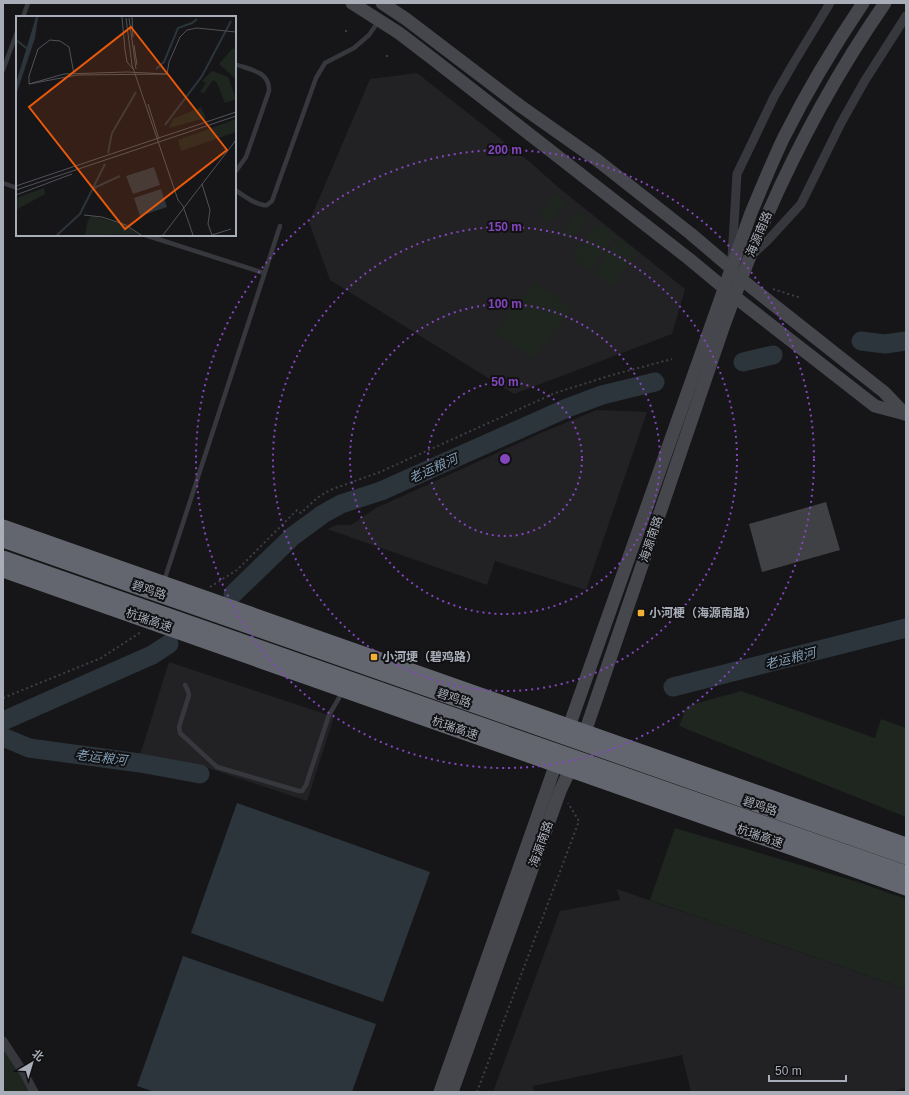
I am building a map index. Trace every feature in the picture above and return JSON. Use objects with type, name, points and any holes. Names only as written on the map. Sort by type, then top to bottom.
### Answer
[{"type":"highway","points":[[3,528],[906,846]]},
{"type":"highway","name":"碧鸡路","points":[[3,539],[160,594],[906,874]]},
{"type":"highway","name":"碧鸡路","points":[[3,559],[346,678],[906,856]]},
{"type":"highway","name":"杭瑞高速","points":[[3,569],[906,887]]},
{"type":"highway","points":[[3,576],[161,624]]},
{"type":"main road","points":[[352,3],[434,59],[875,406],[905,413]]},
{"type":"main road","name":"海源南路","points":[[452,1092],[560,791],[570,748],[724,288],[751,213],[784,138],[821,70],[863,3]]},
{"type":"main road","name":"海源南路","points":[[440,1092],[570,748],[749,258],[777,193],[802,141],[847,61],[885,3]]},
{"type":"main road","points":[[387,4],[519,105],[597,160],[691,234],[731,268],[741,279],[884,392],[905,413]]},
{"type":"street","points":[[731,268],[737,174],[774,97],[830,3]]},
{"type":"street","points":[[379,20],[387,4]]},
{"type":"street","points":[[749,258],[769,240],[801,204],[841,123],[864,82],[906,16]]},
{"type":"street","points":[[3,1041],[24,1073],[34,1092]]},
{"type":"lane","points":[[23,16],[28,3]]},
{"type":"lane","points":[[236,191],[260,204],[267,205],[272,201],[316,78],[325,63],[354,48],[369,35],[379,20]]},
{"type":"lane","points":[[3,70],[16,35]]},
{"type":"lane","points":[[236,64],[262,74],[270,84],[269,91],[246,157],[236,169]]},
{"type":"lane","points":[[3,183],[16,188]]},
{"type":"lane","points":[[160,594],[280,226]]},
{"type":"lane","points":[[148,236],[264,272]]},
{"type":"lane","points":[[185,685],[189,695],[180,727],[180,733],[217,767],[302,791],[306,785],[329,715],[339,698],[346,678]]},
{"type":"path","points":[[345,31],[350,31]]},
{"type":"path","points":[[386,55],[387,59]]},
{"type":"path","points":[[205,591],[237,570],[297,510],[301,513],[317,498],[330,490],[380,472],[555,393],[612,375],[672,359]]},
{"type":"path","points":[[3,698],[100,658],[141,632]]},
{"type":"path","points":[[477,1092],[579,821],[560,791]]},
{"type":"shaded area","points":[[417,73],[530,162],[558,187],[685,289],[672,334],[514,394],[330,280],[309,222],[370,79]]},
{"type":"shaded area","points":[[556,194],[566,202],[549,223],[539,215]]},
{"type":"shaded area","points":[[578,211],[588,219],[571,241],[561,233]]},
{"type":"shaded area","points":[[598,222],[616,236],[590,270],[571,256]]},
{"type":"shaded area","points":[[619,239],[638,253],[611,287],[593,273]]},
{"type":"shaded area","points":[[535,281],[572,310],[532,360],[495,332]]},
{"type":"shaded area","points":[[597,410],[647,412],[586,590],[495,561],[487,585],[327,529],[337,525],[351,525],[376,508],[543,432]]},
{"type":"shaded area","points":[[169,662],[334,717],[307,801],[205,767],[140,755]]},
{"type":"shaded area","points":[[741,691],[875,738],[881,719],[906,728],[906,817],[679,726],[687,706]]},
{"type":"shaded area","points":[[237,803],[430,872],[383,1002],[191,933]]},
{"type":"shaded area","points":[[675,828],[858,882],[906,899],[906,989],[650,900]]},
{"type":"shaded area","points":[[617,889],[906,989],[906,1088],[889,1092],[691,1092],[682,1055],[533,1086],[534,1092],[493,1092],[560,911],[620,900]]},
{"type":"shaded area","points":[[183,956],[376,1024],[352,1092],[155,1092],[137,1086]]},
{"type":"shaded area","points":[[3,1046],[30,1092],[3,1092]]},
{"type":"building","points":[[826,502],[840,550],[762,572],[749,524]]},
{"type":"waterway","name":"老运粮河","points":[[861,341],[885,344],[906,341]]},
{"type":"waterway","name":"老运粮河","points":[[743,362],[773,355]]},
{"type":"waterway","name":"老运粮河","points":[[233,594],[293,536],[323,514],[341,504],[381,491],[567,408],[602,395],[655,382]]},
{"type":"waterway","name":"老运粮河","points":[[673,687],[906,628]]},
{"type":"waterway","name":"老运粮河","points":[[3,721],[152,655],[169,644]]},
{"type":"waterway","name":"老运粮河","points":[[3,737],[29,748],[140,763],[200,774]]},
{"type":"place","name":"小河梗（海源南路）","points":[[641,613]]},
{"type":"place","name":"小河埂（碧鸡路）","points":[[374,657]]}]
